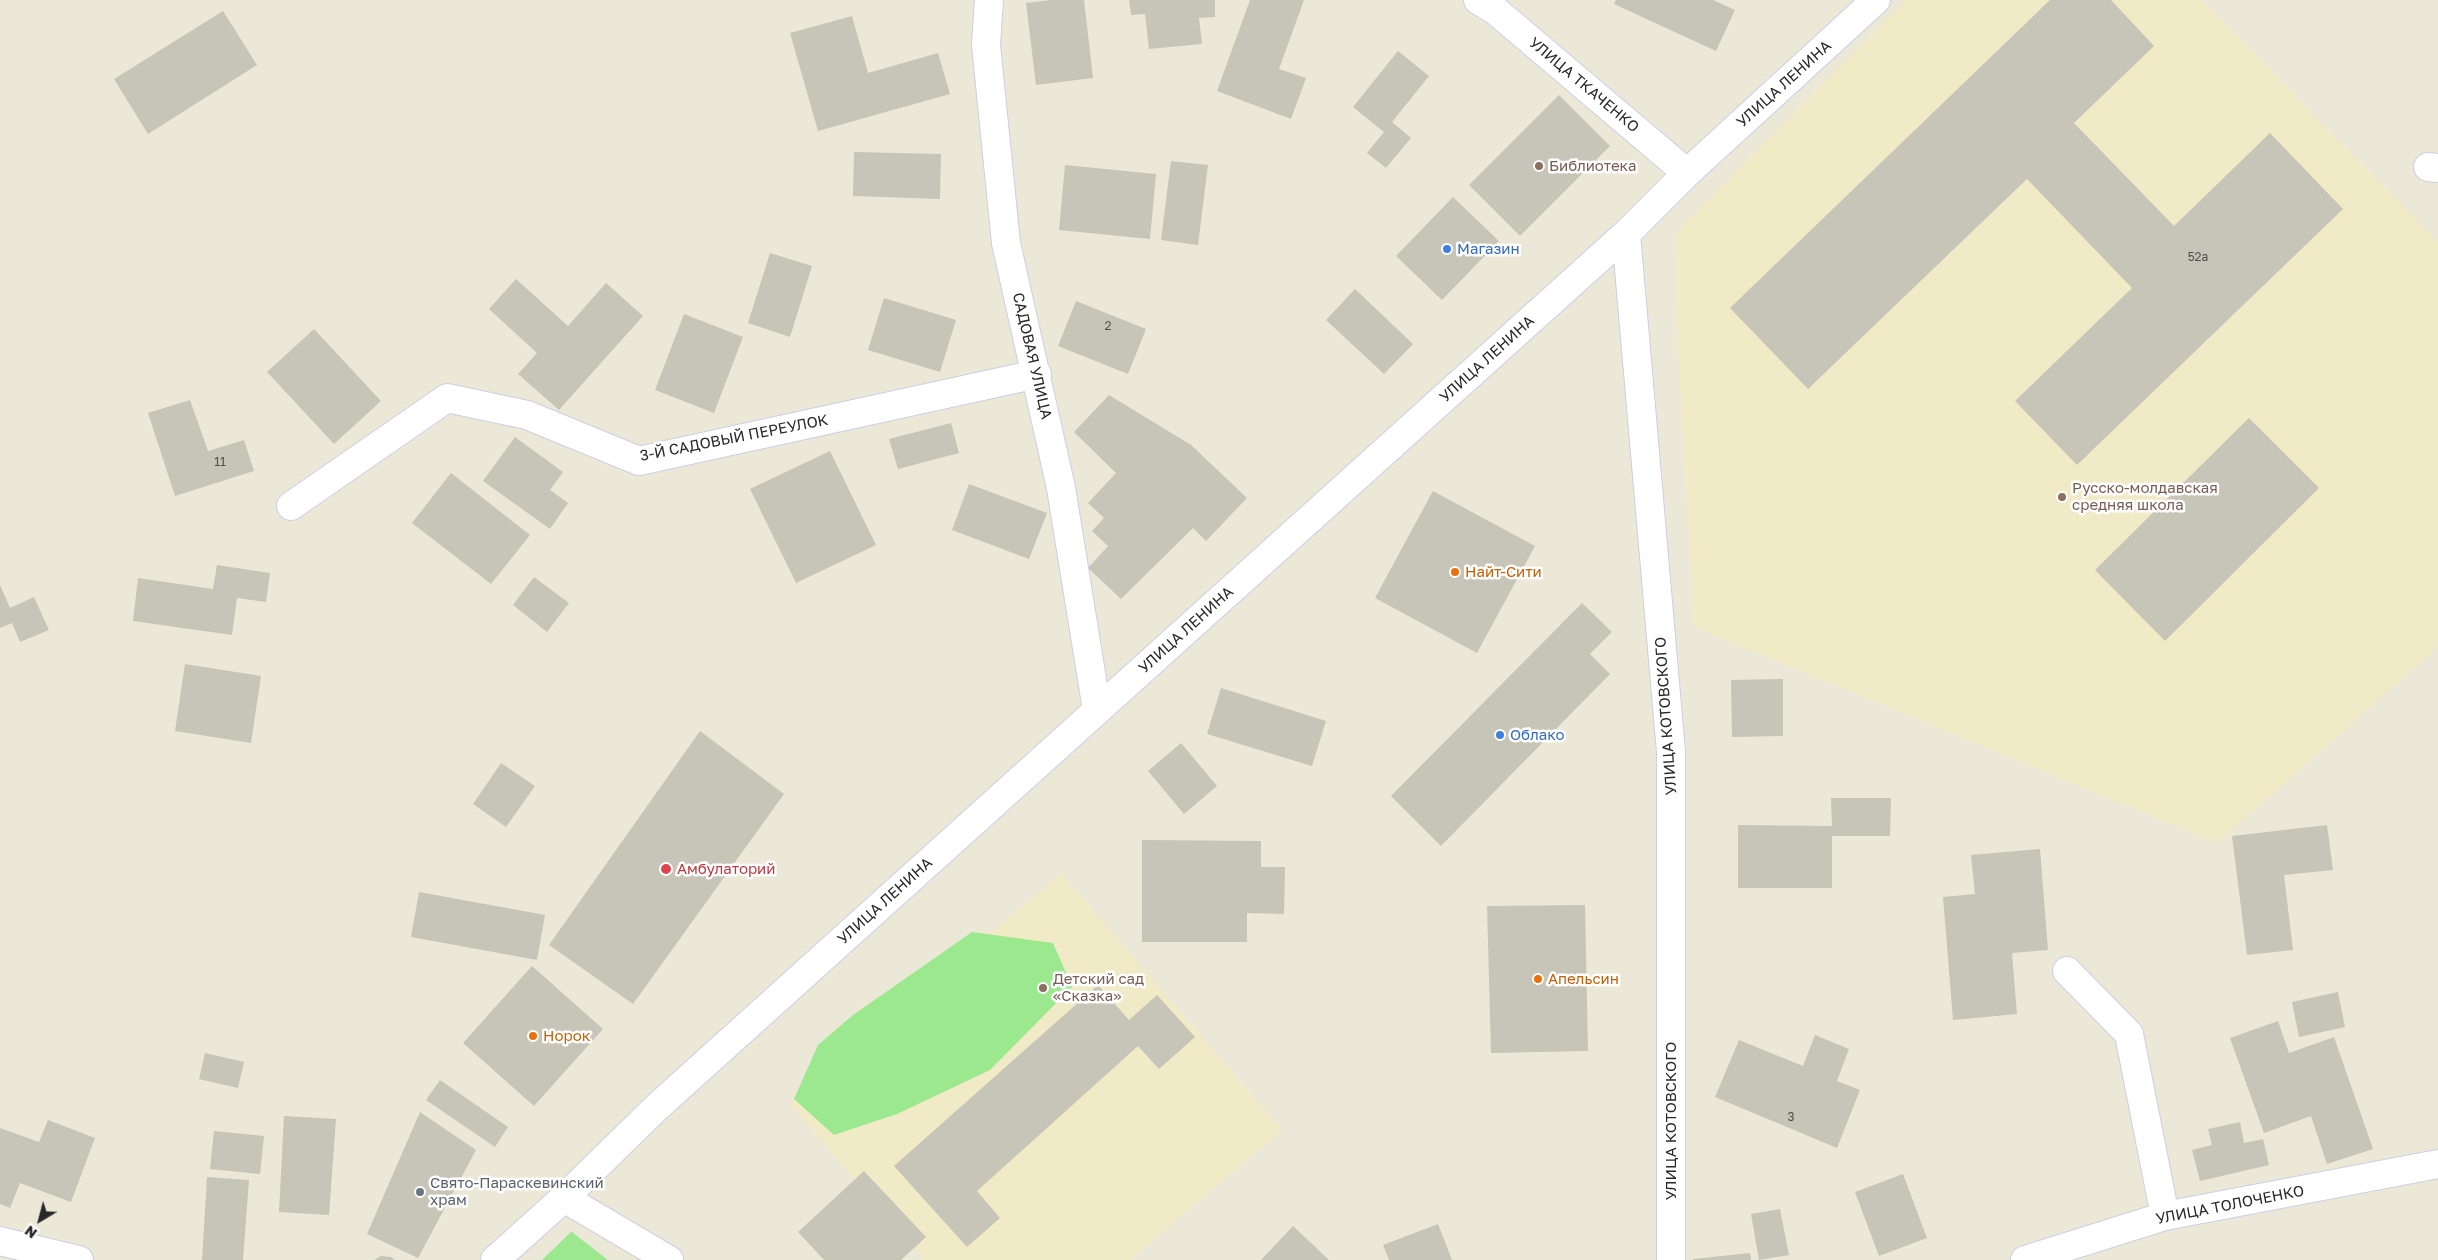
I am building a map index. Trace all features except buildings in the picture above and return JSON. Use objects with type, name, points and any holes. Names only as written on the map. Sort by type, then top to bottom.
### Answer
[{"type":"street","name":"САДОВАЯ УЛИЦА","points":[[989,0],[986,45],[1006,243],[1037,374],[1061,488],[1097,710]]},
{"type":"street","name":"УЛИЦА ЛЕНИНА","points":[[494,1260],[564,1198],[657,1107],[1626,234],[1687,172],[1876,0]]},
{"type":"street","name":"УЛИЦА ТКАЧЕНКО","points":[[1491,4],[1687,172]]},
{"type":"street","name":"УЛИЦА КОТОВСКОГО","points":[[1626,234],[1671,752],[1670,1260]]},
{"type":"street","name":"3-Й САДОВЫЙ ПЕРЕУЛОК","points":[[291,506],[447,398],[527,414],[639,461],[1037,374]]},
{"type":"street","points":[[2067,971],[2129,1034],[2165,1216]]},
{"type":"street","name":"УЛИЦА ТОЛОЧЕНКО","points":[[2025,1260],[2165,1216],[2438,1164]]},
{"type":"street","points":[[564,1198],[669,1260]]},
{"type":"street","points":[[0,1241],[79,1260]]},
{"type":"shaded area","name":"Русско-молдавская средняя школа","points":[[1906,0],[2202,0],[2438,242],[2438,647],[2217,843],[1694,627],[1679,368],[1676,231]]},
{"type":"shaded area","name":"Детский сад «Сказка»","points":[[1061,873],[1282,1130],[1130,1260],[924,1260],[790,1104]]},
{"type":"green space","points":[[972,932],[1053,943],[1072,987],[990,1070],[897,1114],[834,1135],[794,1099],[818,1045],[853,1015]]},
{"type":"green space","points":[[572,1232],[608,1260],[542,1260]]},
{"type":"place","name":"Библиотека","points":[[1539,166]]},
{"type":"place","name":"Магазин","points":[[1447,249]]},
{"type":"place","name":"Русско-молдавская средняя школа","points":[[2062,497]]},
{"type":"place","name":"Найт-Сити","points":[[1455,572]]},
{"type":"place","name":"Облако","points":[[1500,735]]},
{"type":"place","name":"Амбулаторий","points":[[666,869]]},
{"type":"place","name":"Апельсин","points":[[1538,979]]},
{"type":"place","name":"Детский сад «Сказка»","points":[[1043,988]]},
{"type":"place","name":"Норок","points":[[533,1036]]},
{"type":"place","name":"Свято-Параскевинский храм","points":[[420,1192]]}]
